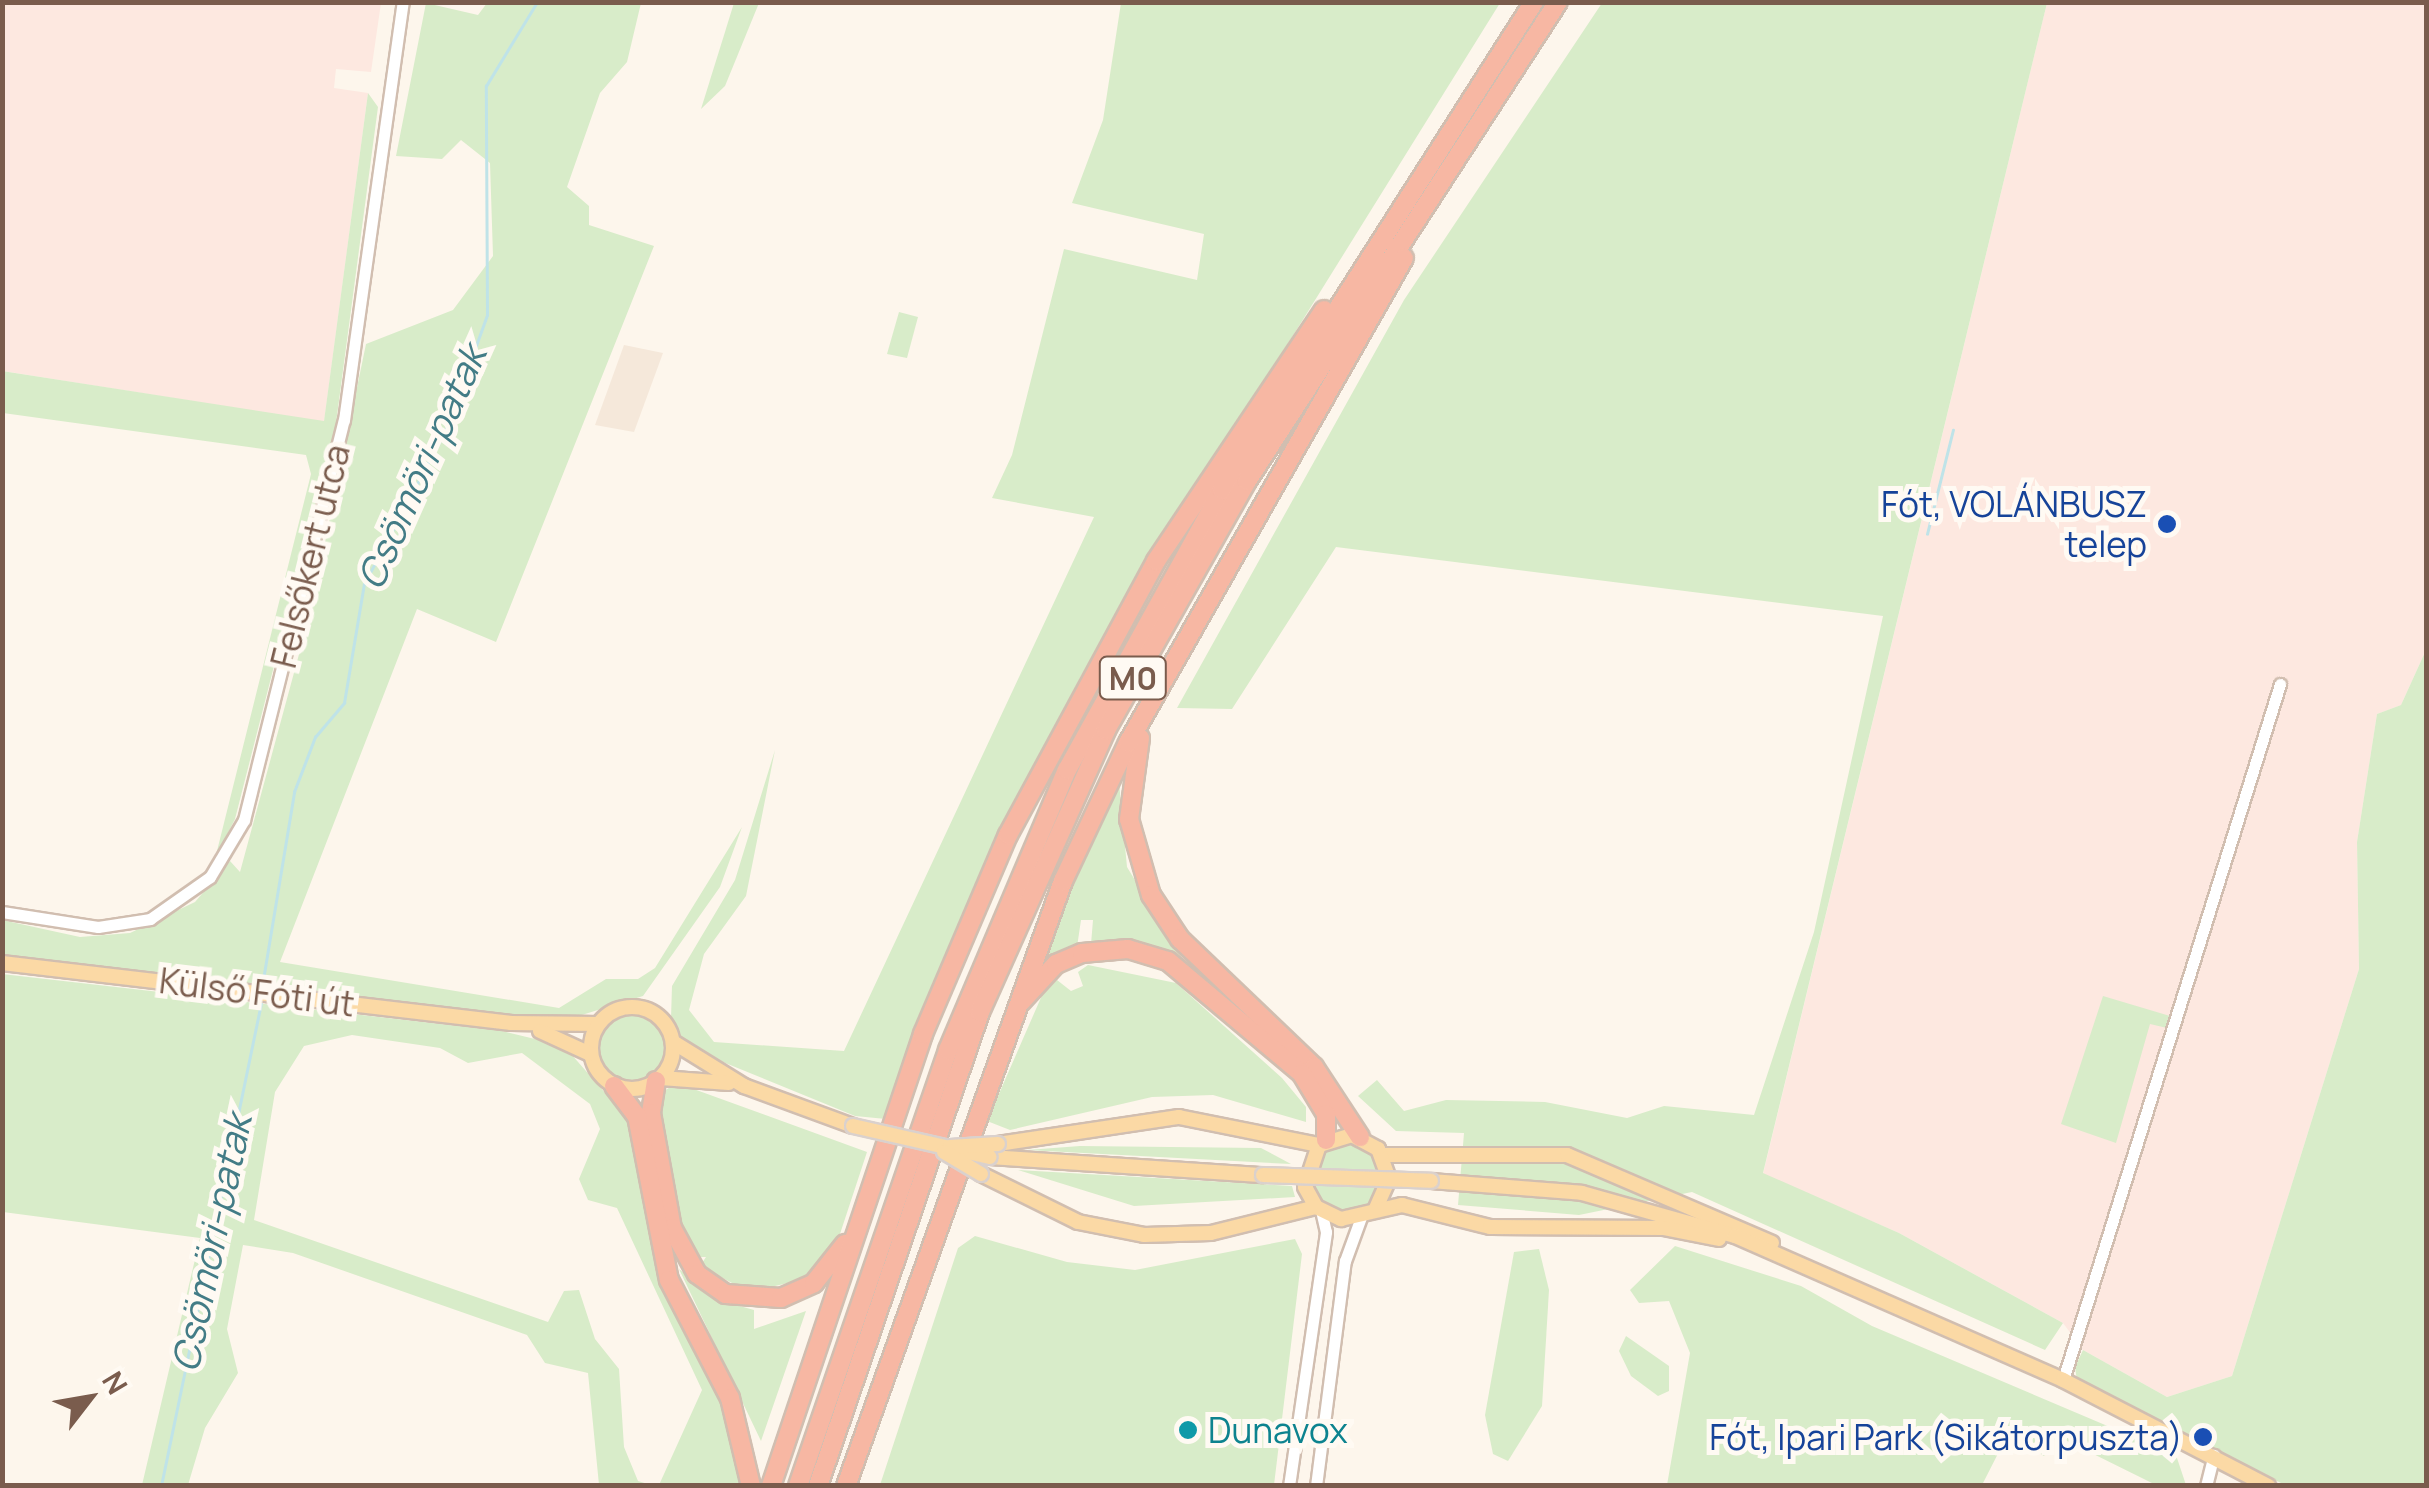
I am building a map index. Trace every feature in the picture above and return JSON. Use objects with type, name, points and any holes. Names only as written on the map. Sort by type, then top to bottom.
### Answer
[{"type":"highway","name":"M0","points":[[798,1486],[948,1050],[1034,842],[1166,585],[1534,2]]},
{"type":"highway","name":"M0","points":[[818,1486],[980,1012],[1088,766],[1210,542],[1558,2]]},
{"type":"highway","points":[[846,1486],[1004,1028],[1153,698],[1432,194]]},
{"type":"highway","points":[[771,1486],[861,1213],[951,966],[1087,680],[1234,440],[1384,238]]},
{"type":"highway","points":[[1153,698],[1129,801],[1150,894],[1180,939],[1314,1067],[1360,1137]]},
{"type":"highway","points":[[1004,1028],[1063,960],[1094,950],[1147,953],[1199,980],[1302,1074],[1326,1114],[1322,1143]]},
{"type":"highway","points":[[659,1080],[651,1114],[672,1228],[711,1285],[759,1300],[800,1292],[837,1259],[861,1213]]},
{"type":"highway","points":[[614,1086],[636,1116],[668,1280],[730,1398],[752,1486]]},
{"type":"main road","name":"Külső Fóti út","points":[[2,963],[511,1022],[598,1024]]},
{"type":"main road","points":[[744,1086],[659,1080],[614,1086],[590,1054],[598,1024],[618,1008],[644,1008],[673,1042],[744,1086],[853,1126],[939,1149],[994,1150],[1263,1175],[1582,1192],[1788,1256]]},
{"type":"main road","name":"Külső Fóti út","points":[[511,1022],[590,1054]]},
{"type":"main road","points":[[659,1080],[673,1042]]},
{"type":"main road","points":[[994,1150],[1179,1118],[1322,1143],[1360,1137],[1382,1155],[1389,1178],[1376,1208]]},
{"type":"main road","points":[[1319,1209],[1304,1176],[1322,1143]]},
{"type":"main road","points":[[939,1149],[1078,1222],[1144,1234],[1210,1233],[1319,1209],[1362,1217],[1376,1208],[1402,1205],[1490,1227],[1664,1228],[1788,1256]]},
{"type":"main road","points":[[1382,1155],[1568,1155],[1658,1187],[1788,1256],[2063,1380],[2268,1486]]},
{"type":"street","name":"Felsőkert utca","points":[[2,912],[98,927],[150,919],[210,877],[244,820],[344,420],[403,2]]},
{"type":"street","points":[[2063,1380],[2280,684]]},
{"type":"street","points":[[1290,1486],[1326,1232],[1319,1209]]},
{"type":"street","points":[[1316,1486],[1345,1261],[1362,1217]]},
{"type":"street","points":[[2206,1486],[2214,1455]]},
{"type":"shaded area","points":[[2,3],[381,3],[371,72],[336,69],[334,88],[368,93],[324,422],[3,371]]},
{"type":"shaded area","points":[[2047,3],[2426,3],[2426,650],[2401,705],[2377,714],[2357,842],[2359,969],[2232,1376],[2167,1397],[2083,1350],[2063,1323],[1899,1233],[1763,1174]]},
{"type":"shaded area","points":[[624,345],[663,353],[634,432],[595,425]]},
{"type":"green space","points":[[426,3],[478,15],[487,3],[641,3],[627,62],[600,93],[567,187],[589,206],[589,225],[654,246],[496,642],[417,609],[280,962],[559,1008],[606,979],[638,979],[655,968],[742,827],[720,887],[643,996],[556,1023],[3,954],[2,920],[80,937],[130,933],[195,902],[230,861],[240,872],[311,610],[366,344],[453,310],[493,256],[490,163],[461,140],[442,159],[396,156]]},
{"type":"green space","points":[[734,3],[759,3],[725,86],[701,109]]},
{"type":"green space","points":[[1121,3],[1500,3],[1081,676],[971,900],[886,1119],[855,1116],[686,1047],[671,1018],[672,986],[735,880],[775,750],[746,896],[704,954],[689,1010],[714,1042],[844,1051],[1094,517],[992,498],[1012,455],[1064,249],[1197,280],[1204,234],[1072,203],[1103,120]]},
{"type":"green space","points":[[1602,3],[2047,3],[1763,1173],[1899,1233],[2063,1323],[2045,1350],[1692,1192],[1579,1215],[1458,1205],[1464,1133],[1396,1131],[1358,1096],[1377,1080],[1404,1111],[1446,1100],[1545,1102],[1627,1118],[1664,1106],[1754,1115],[1814,932],[1883,616],[1336,547],[1232,709],[1177,708],[1404,300]]},
{"type":"green space","points":[[368,93],[378,107],[336,423],[235,819],[215,859],[311,474],[306,455],[3,413],[2,371],[324,421]]},
{"type":"green space","points":[[899,312],[918,317],[907,358],[887,354]]},
{"type":"green space","points":[[2426,650],[2426,1485],[2285,1485],[2077,1381],[2075,1367],[2083,1350],[2167,1397],[2232,1376],[2359,969],[2357,842],[2377,714],[2401,705]]},
{"type":"green space","points":[[1119,782],[1127,867],[1182,958],[1142,945],[1091,944],[1093,920],[1081,920],[1077,947],[1035,971]]},
{"type":"green space","points":[[1088,965],[1176,983],[1282,1078],[1306,1107],[1306,1122],[1213,1095],[1152,1097],[1010,1130],[987,1121],[1043,993],[1057,980],[1071,991],[1083,986],[1078,972]]},
{"type":"green space","points":[[2,974],[502,1031],[564,1046],[629,1120],[666,1298],[728,1417],[746,1485],[659,1485],[702,1390],[617,1208],[588,1200],[579,1179],[600,1129],[590,1104],[522,1053],[468,1063],[440,1048],[352,1035],[304,1046],[275,1092],[254,1220],[548,1322],[564,1291],[579,1290],[595,1339],[619,1369],[624,1447],[638,1481],[651,1485],[599,1485],[588,1373],[545,1363],[527,1335],[293,1253],[243,1245],[227,1329],[238,1373],[205,1428],[188,1485],[142,1485],[200,1238],[3,1212]]},
{"type":"green space","points":[[2103,996],[2170,1016],[2167,1028],[2150,1024],[2116,1143],[2061,1124]]},
{"type":"green space","points":[[633,1012],[657,1023],[668,1047],[657,1071],[633,1082],[609,1071],[598,1047],[609,1023]]},
{"type":"green space","points":[[677,1083],[867,1152],[838,1240],[801,1280],[749,1292],[700,1266],[706,1257],[693,1257],[681,1238],[659,1135],[659,1094]]},
{"type":"green space","points":[[1347,1144],[1360,1146],[1371,1154],[1379,1165],[1379,1191],[1371,1202],[1360,1210],[1347,1212],[1334,1210],[1323,1202],[1315,1191],[1313,1178],[1315,1165],[1323,1154],[1334,1146]]},
{"type":"green space","points":[[1080,1146],[1261,1148],[1291,1164],[1027,1150]]},
{"type":"green space","points":[[1018,1170],[1292,1186],[1295,1197],[1134,1206]]},
{"type":"green space","points":[[975,1236],[1067,1262],[1135,1270],[1295,1239],[1302,1254],[1274,1485],[880,1485],[958,1248]]},
{"type":"green space","points":[[1675,1246],[1801,1286],[1872,1326],[2176,1455],[2186,1485],[2156,1485],[2057,1436],[2044,1456],[2008,1434],[1982,1485],[1667,1485],[1690,1353],[1669,1301],[1639,1303],[1630,1290]]},
{"type":"green space","points":[[1539,1249],[1549,1290],[1542,1406],[1508,1461],[1493,1454],[1485,1415],[1514,1252]]},
{"type":"green space","points":[[679,1269],[718,1300],[754,1310],[754,1329],[806,1311],[761,1441]]},
{"type":"green space","points":[[1626,1336],[1669,1366],[1669,1391],[1658,1396],[1631,1376],[1619,1351]]},
{"type":"waterway","name":"Csömöri-patak","points":[[262,986],[294,792],[315,737],[344,703],[364,584],[446,429],[487,315],[486,86],[537,2]]},
{"type":"waterway","points":[[1927,534],[1953,430]]},
{"type":"waterway","name":"Csömöri-patak","points":[[161,1486],[261,1001]]},
{"type":"place","name":"Fót, VOLÁNBUSZ telep","points":[[2167,524]]},
{"type":"place","name":"Dunavox","points":[[1188,1430]]},
{"type":"place","name":"Fót, Ipari Park (Sikátorpuszta)","points":[[2203,1437]]}]
